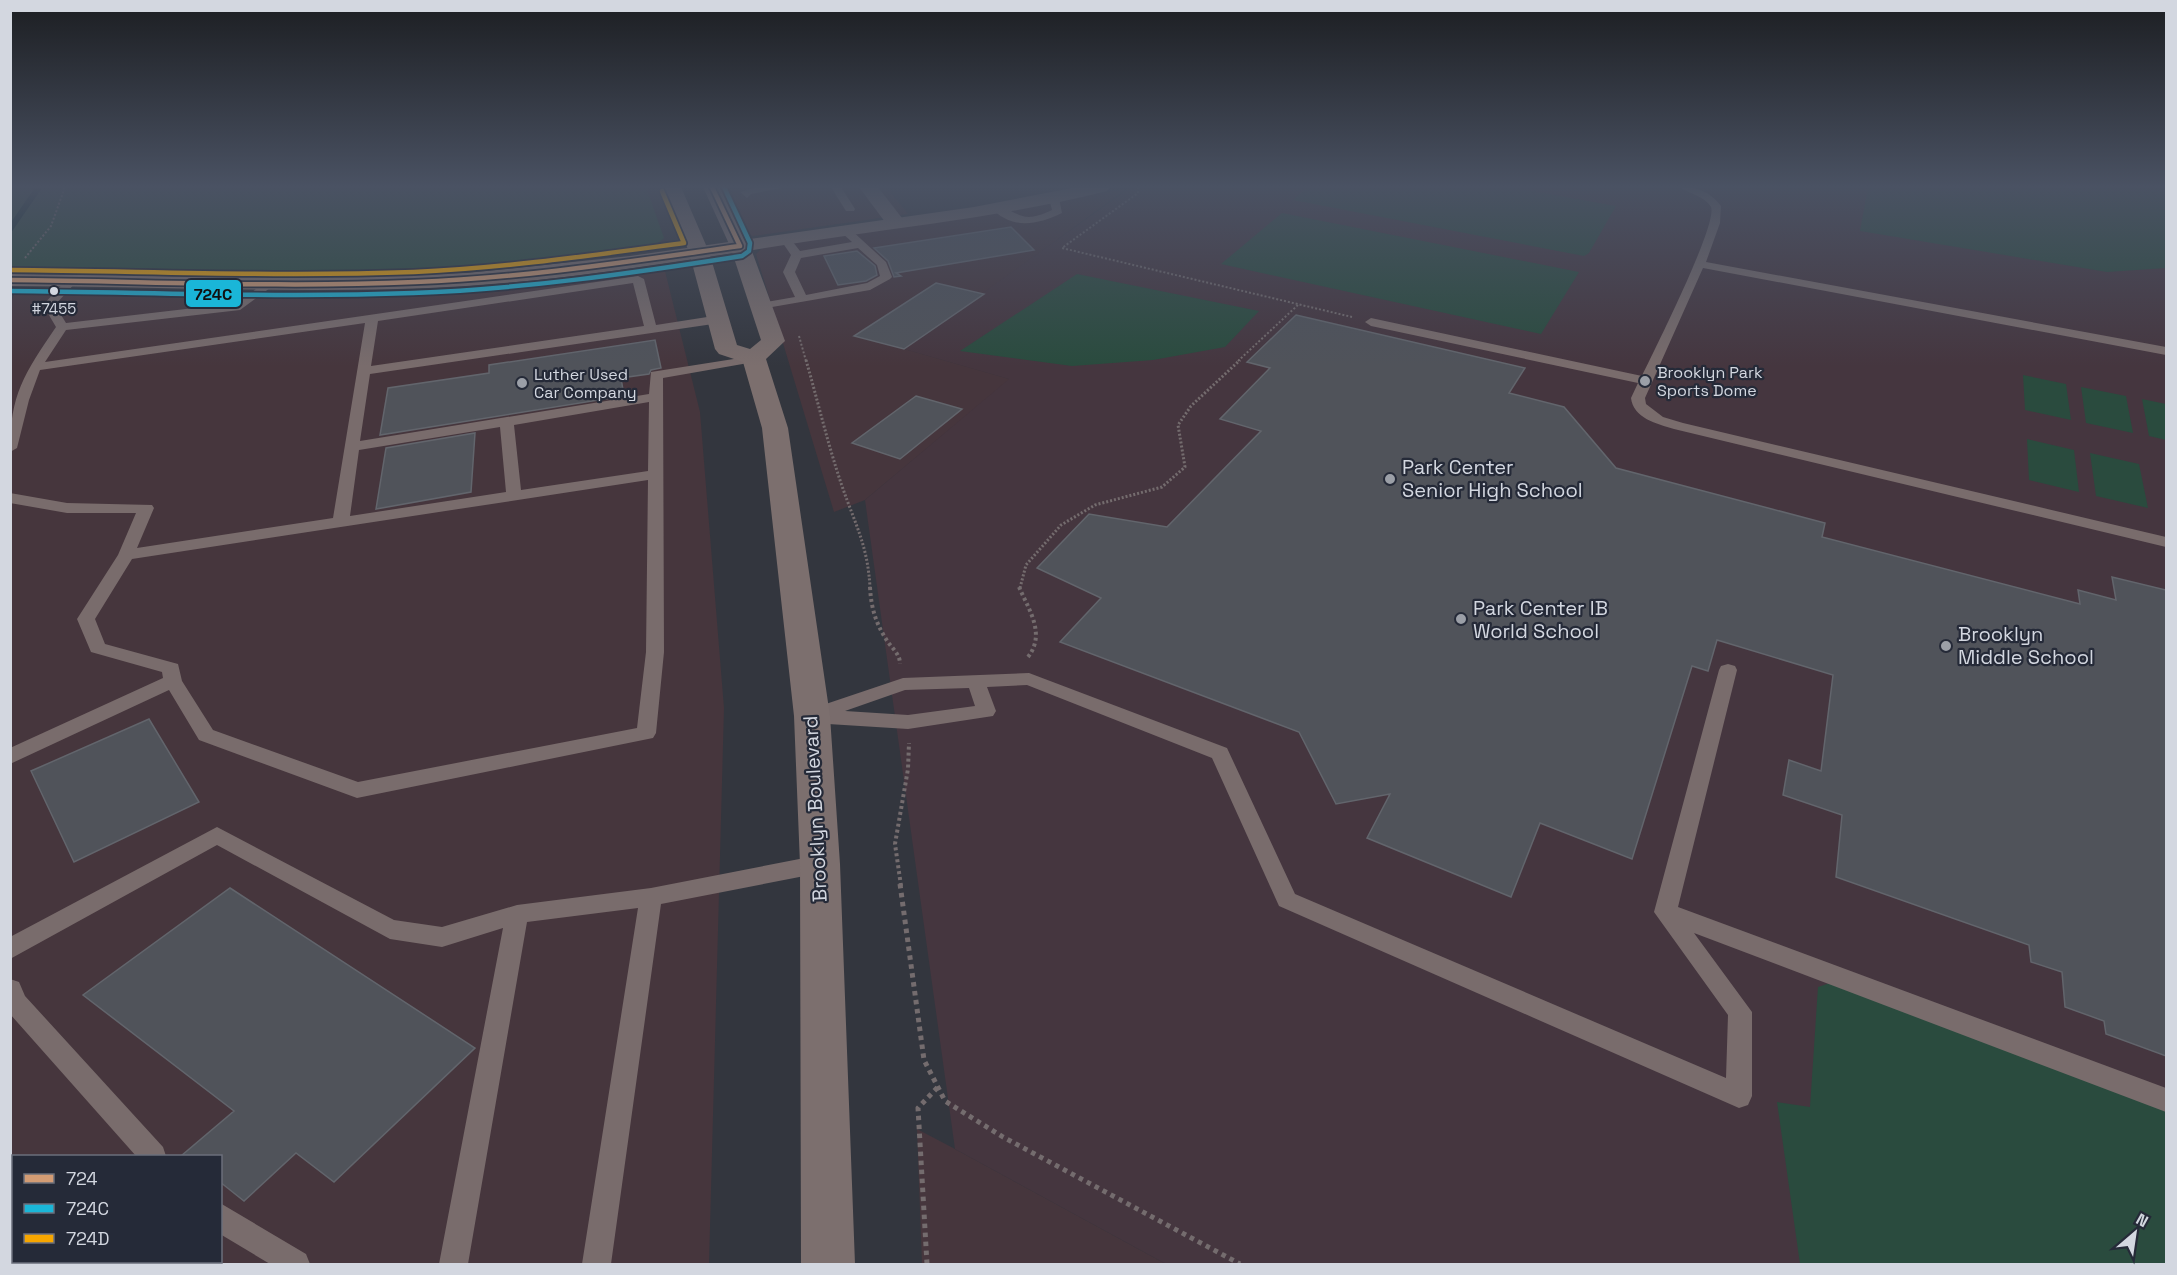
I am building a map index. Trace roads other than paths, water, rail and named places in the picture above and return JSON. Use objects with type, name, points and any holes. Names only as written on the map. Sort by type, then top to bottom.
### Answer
[{"type":"main road","points":[[697,246],[727,349],[754,358],[773,341],[759,307],[740,246]]},
{"type":"main road","name":"Brooklyn Boulevard","points":[[754,358],[775,428],[812,716],[820,864],[828,1264]]},
{"type":"street","points":[[15,272],[72,280],[268,285],[415,282],[527,283],[737,246]]},
{"type":"lane","points":[[791,246],[797,255]]},
{"type":"lane","points":[[797,255],[846,246]]},
{"type":"lane","points":[[759,307],[870,286],[886,277],[882,264],[863,246]]},
{"type":"lane","points":[[1705,246],[1638,398],[1639,406],[1658,420],[2166,542]]},
{"type":"lane","points":[[797,255],[789,272],[802,299]]},
{"type":"lane","points":[[1699,264],[2166,351]]},
{"type":"lane","points":[[35,367],[372,317],[527,283],[638,279],[651,329]]},
{"type":"lane","points":[[62,327],[49,305],[72,280]]},
{"type":"lane","points":[[10,448],[22,400],[35,367],[62,327],[240,306],[268,285]]},
{"type":"lane","points":[[341,520],[372,317]]},
{"type":"lane","points":[[364,371],[720,319]]},
{"type":"lane","points":[[1371,322],[1646,381]]},
{"type":"lane","points":[[10,498],[67,508],[146,508],[126,555],[86,619],[97,648],[171,668],[173,681],[206,735],[357,790],[646,733],[655,652],[656,375],[754,358]]},
{"type":"lane","points":[[352,447],[656,397]]},
{"type":"lane","points":[[507,421],[514,496]]},
{"type":"lane","points":[[126,555],[341,520],[655,474]]},
{"type":"lane","points":[[1665,912],[1728,670]]},
{"type":"lane","points":[[812,716],[903,684],[1029,679],[1220,753],[1287,900],[1739,1096],[1740,1012],[1665,912]]},
{"type":"lane","points":[[10,757],[173,681]]},
{"type":"lane","points":[[812,716],[908,722],[986,711],[976,681]]},
{"type":"lane","points":[[10,949],[217,835],[390,929],[442,937],[517,914],[651,897],[820,864]]},
{"type":"lane","points":[[597,1264],[651,897]]},
{"type":"lane","points":[[1665,912],[2166,1100]]},
{"type":"lane","points":[[453,1264],[517,914]]},
{"type":"lane","points":[[10,989],[16,1003],[152,1155]]},
{"type":"lane","points":[[222,1218],[296,1264]]},
{"type":"place","name":"#7455","points":[[54,291]]},
{"type":"place","name":"Brooklyn Park Sports Dome","points":[[1645,381]]},
{"type":"place","name":"Luther Used Car Company","points":[[522,383]]},
{"type":"place","name":"Park Center Senior High School","points":[[1390,479]]},
{"type":"place","name":"Park Center IB World School","points":[[1461,619]]},
{"type":"place","name":"Brooklyn Middle School","points":[[1946,646]]}]
